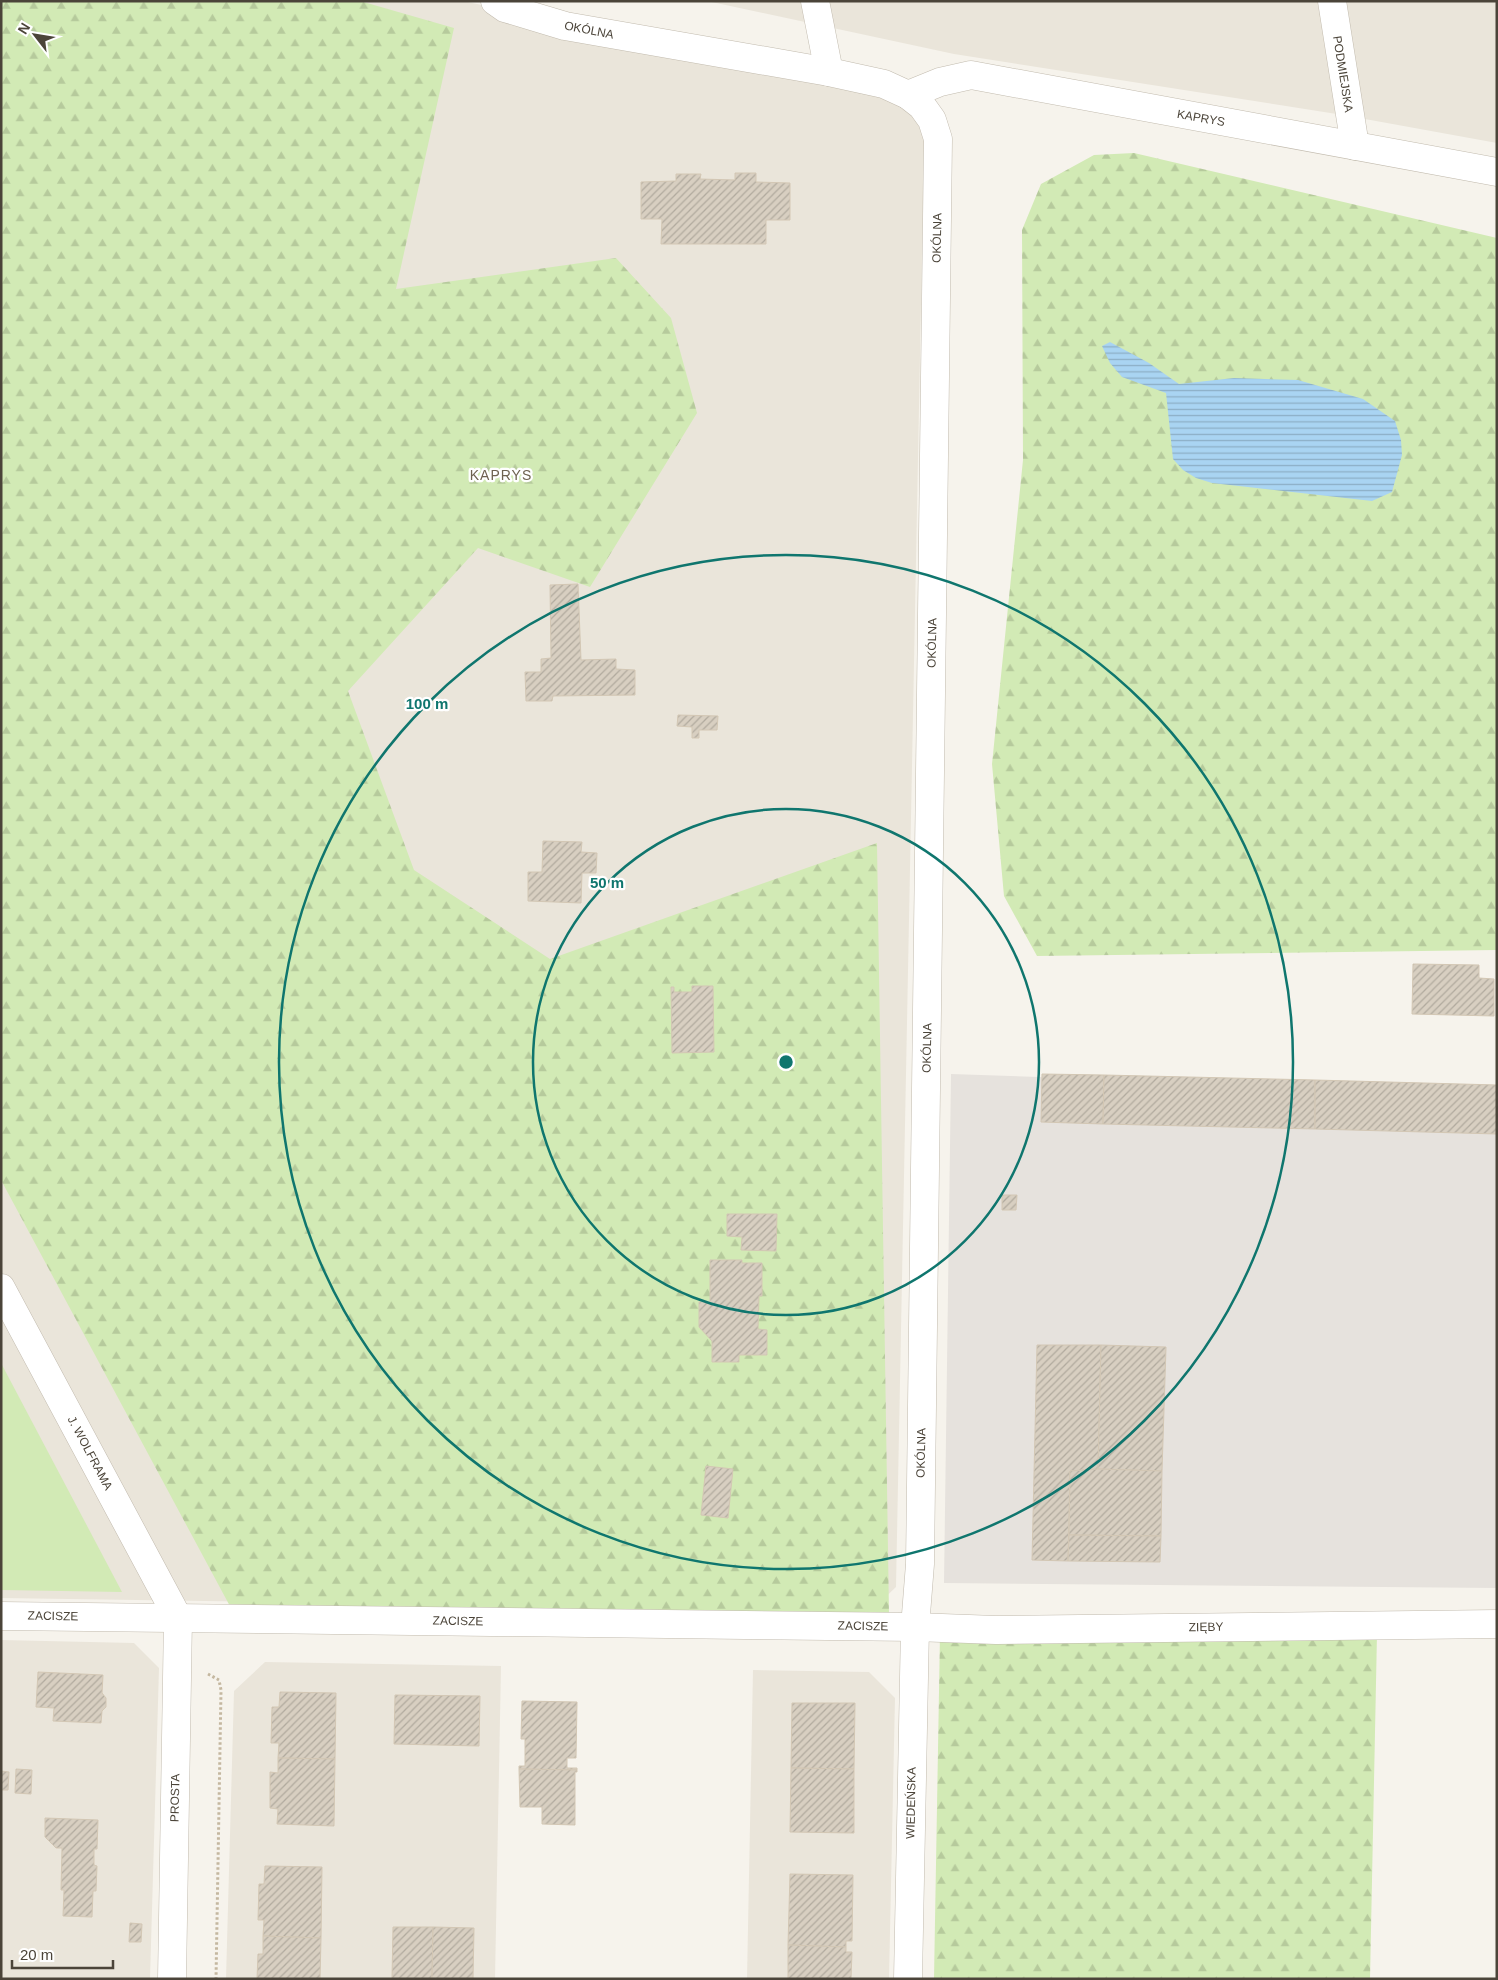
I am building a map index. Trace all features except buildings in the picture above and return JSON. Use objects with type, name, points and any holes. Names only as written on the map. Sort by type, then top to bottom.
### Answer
[{"type":"street","name":"OKÓLNA","points":[[495,1],[505,8],[565,26],[828,72],[884,84],[908,95],[922,106],[932,120],[938,139],[920,1564],[915,1627]]},
{"type":"street","points":[[814,1],[828,72]]},
{"type":"street","name":"PODMIEJSKA","points":[[1332,1],[1355,146]]},
{"type":"street","name":"KAPRYS","points":[[908,95],[940,82],[970,75],[1497,172]]},
{"type":"street","name":"J. WOLFRAMA","points":[[1,1288],[178,1618]]},
{"type":"street","name":"ZACISZE","points":[[1,1616],[915,1627]]},
{"type":"street","name":"PROSTA","points":[[172,1979],[178,1618]]},
{"type":"street","name":"ZIĘBY","points":[[915,1627],[996,1630],[1497,1624]]},
{"type":"street","name":"WIEDEŃSKA","points":[[908,1979],[915,1627]]},
{"type":"path","points":[[178,1672],[211,1675],[219,1680],[221,1690],[216,1979]]},
{"type":"shaded area","points":[[1,1],[463,1],[925,99],[896,1587],[871,1611],[1,1598]]},
{"type":"shaded area","points":[[707,1],[1497,1],[1497,143],[1343,115],[954,54]]},
{"type":"shaded area","points":[[951,1074],[1497,1092],[1497,1588],[944,1583]]},
{"type":"shaded area","points":[[1,1640],[134,1643],[159,1668],[150,1979],[1,1979]]},
{"type":"shaded area","points":[[265,1662],[501,1666],[495,1979],[226,1979],[234,1691]]},
{"type":"shaded area","points":[[753,1670],[869,1672],[895,1698],[889,1979],[747,1979]]},
{"type":"green space","points":[[1,1],[360,1],[454,28],[396,289],[616,258],[671,318],[697,413],[590,587],[478,548],[348,691],[414,870],[550,959],[877,843],[889,1614],[232,1610],[1,1180]]},
{"type":"green space","points":[[1134,153],[1497,238],[1497,950],[1037,956],[1004,896],[992,764],[1023,460],[1022,230],[1041,184],[1094,155]]},
{"type":"green space","points":[[1,1363],[122,1592],[1,1590]]},
{"type":"green space","points":[[940,1634],[1377,1634],[1370,1979],[934,1979]]},
{"type":"water","points":[[1110,342],[1149,363],[1179,384],[1234,378],[1298,380],[1363,399],[1395,421],[1401,440],[1402,455],[1392,492],[1372,501],[1212,483],[1196,478],[1183,470],[1173,459],[1166,393],[1122,377],[1110,363],[1102,346]]},
{"type":"district","name":"KAPRYS","points":[[501,475]]}]
